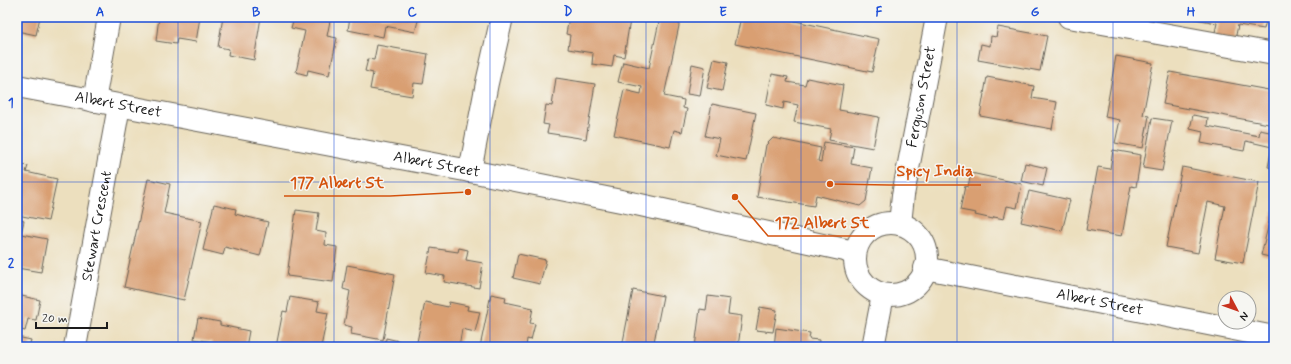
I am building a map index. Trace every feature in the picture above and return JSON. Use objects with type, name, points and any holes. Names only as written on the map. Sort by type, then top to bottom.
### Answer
[{"type":"main road","points":[[94,101],[109,17]]},
{"type":"main road","points":[[470,171],[487,83],[502,17]]},
{"type":"main road","name":"Ferguson Street","points":[[900,224],[903,195],[937,17]]},
{"type":"main road","points":[[1069,17],[1274,54]]},
{"type":"main road","name":"Albert Street","points":[[17,86],[470,171],[636,204],[845,250],[855,255]]},
{"type":"main road","name":"Stewart Crescent","points":[[75,347],[119,106]]},
{"type":"main road","points":[[892,223],[900,224],[908,227],[920,238],[926,252],[925,268],[923,275],[913,287],[899,294],[883,294],[869,288],[864,284],[856,270],[855,255],[861,238],[875,227],[892,223]]},
{"type":"main road","name":"Albert Street","points":[[925,268],[1274,337]]},
{"type":"main road","points":[[873,347],[883,294]]},
{"type":"building","points":[[17,17],[40,17],[36,35],[17,31]]},
{"type":"building","points":[[159,17],[200,17],[196,42],[177,39],[176,44],[156,41]]},
{"type":"building","points":[[223,17],[261,17],[254,60],[228,55],[229,49],[218,47]]},
{"type":"building","points":[[294,17],[315,20],[315,18],[330,21],[327,36],[337,38],[329,75],[308,70],[307,75],[296,72],[305,31],[291,28]]},
{"type":"building","points":[[350,17],[419,17],[415,32],[385,26],[383,37],[348,30]]},
{"type":"building","points":[[569,17],[612,17],[630,20],[624,57],[614,55],[612,67],[592,64],[593,53],[568,49],[570,35],[566,34]]},
{"type":"building","points":[[660,17],[680,21],[664,96],[684,100],[683,108],[687,109],[682,132],[674,130],[670,147],[614,135],[624,90],[641,94],[642,87],[618,82],[623,62],[649,68]]},
{"type":"building","points":[[741,17],[776,17],[879,39],[872,72],[735,44]]},
{"type":"building","points":[[1195,17],[1267,17],[1264,29],[1238,25],[1235,40],[1214,37],[1217,23],[1195,19]]},
{"type":"building","points":[[998,27],[1047,36],[1040,71],[978,60],[981,44],[990,46],[991,36],[996,37]]},
{"type":"building","points":[[377,45],[428,54],[423,84],[414,83],[412,96],[370,89],[373,73],[365,71],[368,59],[374,60]]},
{"type":"building","points":[[1116,56],[1153,63],[1143,115],[1149,116],[1143,148],[1115,143],[1120,120],[1105,117]]},
{"type":"building","points":[[714,59],[728,62],[722,91],[707,88]]},
{"type":"building","points":[[692,64],[705,67],[700,96],[687,94]]},
{"type":"building","points":[[1170,72],[1274,91],[1274,125],[1163,104]]},
{"type":"building","points":[[772,74],[788,77],[787,82],[805,85],[807,78],[843,85],[839,110],[879,117],[873,148],[829,140],[831,129],[794,122],[798,105],[784,102],[783,109],[766,105]]},
{"type":"building","points":[[987,77],[1034,86],[1032,98],[1057,102],[1052,129],[980,116]]},
{"type":"building","points":[[556,78],[595,84],[586,139],[547,133],[549,125],[543,124],[546,105],[552,106]]},
{"type":"building","points":[[712,104],[756,113],[746,161],[716,155],[720,139],[705,136]]},
{"type":"building","points":[[1193,115],[1208,118],[1207,126],[1259,136],[1260,130],[1274,133],[1274,168],[1268,167],[1272,147],[1246,141],[1244,151],[1201,143],[1203,132],[1190,129]]},
{"type":"building","points":[[1152,118],[1172,121],[1162,171],[1143,168]]},
{"type":"building","points":[[773,138],[821,148],[818,161],[821,162],[824,142],[854,147],[851,164],[872,168],[866,201],[860,206],[816,195],[814,206],[757,197],[766,145]]},
{"type":"building","points":[[1113,150],[1141,155],[1136,187],[1131,186],[1122,236],[1086,230],[1098,167],[1110,169]]},
{"type":"building","points":[[1025,163],[1047,168],[1043,186],[1021,181]]},
{"type":"building","points":[[17,164],[28,166],[26,172],[57,179],[48,221],[17,215]]},
{"type":"building","points":[[1182,167],[1259,182],[1243,263],[1215,258],[1225,206],[1208,202],[1198,253],[1166,247]]},
{"type":"building","points":[[971,173],[1022,184],[1017,208],[1007,206],[1004,219],[994,217],[993,219],[975,215],[976,213],[960,210],[965,186],[968,187]]},
{"type":"building","points":[[148,179],[170,184],[164,213],[202,221],[184,300],[124,287]]},
{"type":"building","points":[[1029,191],[1070,200],[1062,231],[1021,222]]},
{"type":"building","points":[[214,204],[236,209],[235,214],[268,222],[260,256],[225,247],[223,255],[203,250]]},
{"type":"building","points":[[296,210],[319,213],[316,231],[326,233],[325,245],[337,247],[333,282],[287,276]]},
{"type":"building","points":[[1274,211],[1274,258],[1261,255]]},
{"type":"building","points":[[17,219],[24,221],[21,234],[47,239],[41,272],[17,268]]},
{"type":"building","points":[[431,248],[458,252],[459,248],[468,250],[466,260],[483,263],[479,288],[444,282],[445,276],[426,273]]},
{"type":"building","points":[[518,254],[546,260],[540,284],[513,278]]},
{"type":"building","points":[[347,265],[395,274],[383,340],[351,334],[352,327],[344,325],[350,291],[343,289]]},
{"type":"building","points":[[633,290],[663,296],[653,347],[622,347]]},
{"type":"building","points":[[491,294],[506,297],[505,302],[533,308],[530,323],[535,324],[531,340],[527,339],[526,347],[480,347]]},
{"type":"building","points":[[17,295],[40,300],[36,320],[28,319],[25,331],[17,329]]},
{"type":"building","points":[[708,296],[730,299],[728,314],[742,316],[738,347],[695,347],[700,309],[706,310]]},
{"type":"building","points":[[290,297],[319,302],[317,311],[328,313],[321,347],[276,347],[283,311],[287,312]]},
{"type":"building","points":[[425,302],[448,307],[449,302],[468,306],[467,310],[480,312],[475,332],[462,329],[459,347],[416,347]]},
{"type":"building","points":[[760,307],[777,310],[773,332],[756,330]]},
{"type":"building","points":[[198,318],[220,322],[220,325],[249,331],[246,347],[210,347],[212,342],[194,339]]},
{"type":"building","points":[[776,328],[810,333],[809,339],[819,340],[818,347],[774,347]]},
{"type":"building","points":[[17,337],[31,340],[29,347],[17,347]]},
{"type":"building","points":[[386,338],[403,342],[402,347],[385,347]]},
{"type":"place","name":"Spicy India","points":[[830,184]]},
{"type":"place","name":"177 Albert St","points":[[468,192]]},
{"type":"place","name":"172 Albert St","points":[[735,197]]}]
